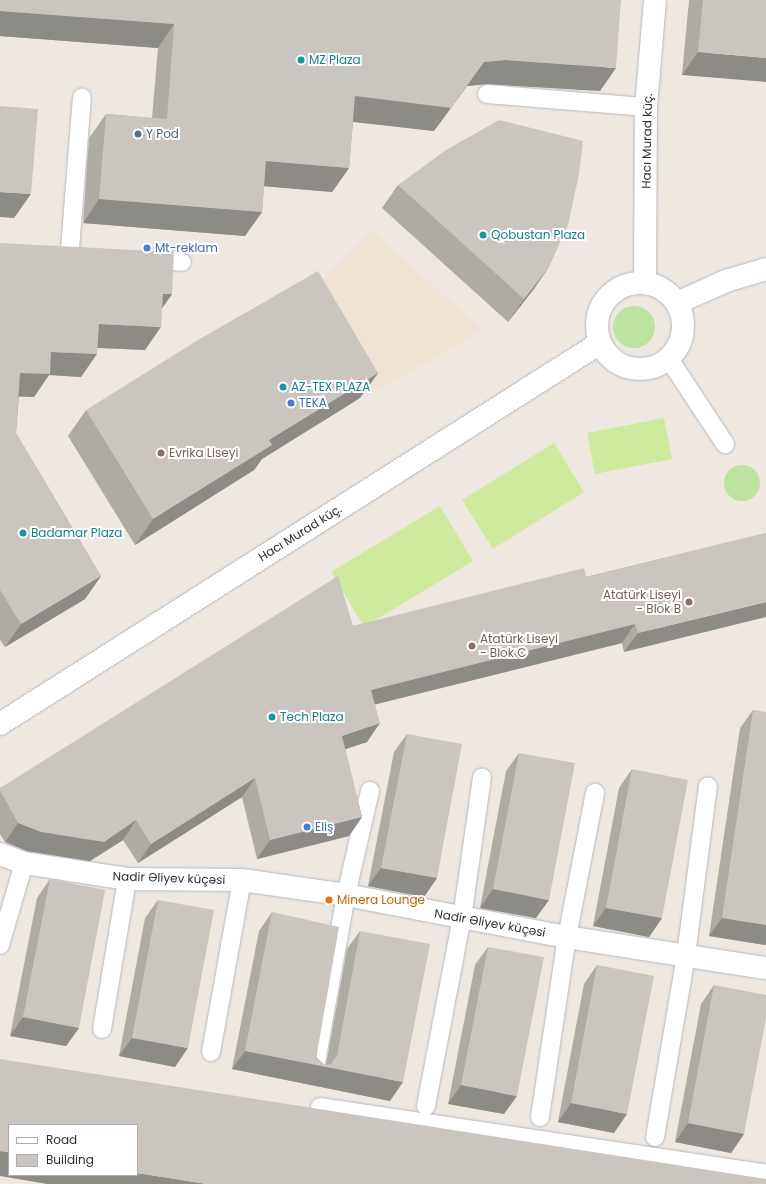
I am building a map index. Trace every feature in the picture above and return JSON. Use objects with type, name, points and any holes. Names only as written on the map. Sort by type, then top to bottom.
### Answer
[{"type":"street","name":"Hacı Murad küç.","points":[[645,283],[646,107],[655,0]]},
{"type":"street","points":[[677,303],[726,281],[766,269]]},
{"type":"street","points":[[645,283],[667,291],[677,303],[683,319],[682,335],[678,348],[669,359],[645,370],[631,369],[619,364],[607,355],[600,343],[596,329],[598,313],[605,300],[616,290],[630,284],[645,283]]},
{"type":"street","name":"Hacı Murad küç.","points":[[0,724],[600,343]]},
{"type":"street","name":"Nadir Əliyev küçəsi","points":[[0,854],[24,863],[127,879],[242,880],[346,895],[567,937],[766,968]]},
{"type":"lane","points":[[487,94],[646,107]]},
{"type":"lane","points":[[70,249],[82,98]]},
{"type":"lane","points":[[130,256],[182,262]]},
{"type":"lane","points":[[669,359],[726,444]]},
{"type":"lane","points":[[426,1106],[462,918],[482,777]]},
{"type":"lane","points":[[655,1137],[686,955],[708,786]]},
{"type":"lane","points":[[314,1073],[346,895],[370,791]]},
{"type":"lane","points":[[540,1117],[567,937],[595,793]]},
{"type":"lane","points":[[0,945],[24,863]]},
{"type":"lane","points":[[102,1029],[127,879]]},
{"type":"lane","points":[[211,1052],[242,880]]},
{"type":"lane","points":[[320,1106],[766,1174]]},
{"type":"shaded area","points":[[372,231],[483,330],[367,396],[307,295]]},
{"type":"green space","points":[[634,306],[649,312],[655,327],[649,342],[634,348],[619,342],[613,327],[619,312]]},
{"type":"green space","points":[[664,418],[672,459],[595,474],[587,433]]},
{"type":"green space","points":[[554,443],[584,492],[493,549],[462,500]]},
{"type":"green space","points":[[742,465],[755,470],[760,483],[755,496],[742,501],[729,496],[724,483],[729,470]]},
{"type":"green space","points":[[440,506],[473,561],[364,627],[331,572]]},
{"type":"building","points":[[0,0],[621,0],[616,68],[505,60],[484,62],[451,108],[355,96],[349,168],[266,161],[262,212],[99,199],[106,114],[167,119],[174,24],[0,11]]},
{"type":"building","points":[[703,0],[766,0],[766,58],[698,52]]},
{"type":"building","points":[[0,106],[38,109],[31,194],[0,192]]},
{"type":"building","name":"Qobustan Plaza","points":[[499,120],[583,141],[579,174],[568,225],[549,267],[524,299],[398,185],[446,150]]},
{"type":"building","points":[[0,243],[174,252],[172,294],[163,294],[161,327],[99,324],[97,354],[51,352],[50,374],[20,373],[16,433],[101,576],[21,624],[0,590]]},
{"type":"building","points":[[318,271],[378,373],[269,440],[272,445],[153,519],[86,410],[198,340]]},
{"type":"building","points":[[766,533],[766,602],[638,633],[635,624],[371,690],[380,723],[342,736],[362,817],[270,840],[255,778],[151,844],[136,820],[104,842],[41,832],[18,823],[0,790],[0,788],[338,576],[353,626],[584,568],[586,577]]},
{"type":"building","points":[[753,710],[766,712],[766,925],[722,918]]},
{"type":"building","points":[[407,734],[462,744],[437,878],[381,868]]},
{"type":"building","points":[[519,753],[575,763],[549,900],[493,889]]},
{"type":"building","points":[[632,769],[688,780],[662,918],[606,908]]},
{"type":"building","points":[[50,879],[105,890],[79,1028],[23,1017]]},
{"type":"building","points":[[158,900],[214,910],[188,1048],[132,1038]]},
{"type":"building","points":[[272,912],[339,927],[317,1053],[317,1058],[325,1065],[331,1064],[337,1056],[360,931],[430,944],[403,1082],[245,1051]]},
{"type":"building","points":[[488,947],[544,957],[517,1096],[461,1085]]},
{"type":"building","points":[[597,965],[654,976],[627,1114],[571,1103]]},
{"type":"building","points":[[714,985],[766,995],[766,1018],[744,1134],[688,1123]]},
{"type":"building","points":[[0,1059],[766,1179],[766,1184],[207,1184],[138,1173],[138,1124],[8,1124],[8,1152],[0,1151]]},
{"type":"place","name":"MZ Plaza","points":[[301,60]]},
{"type":"place","name":"Y Pod","points":[[138,134]]},
{"type":"place","name":"Qobustan Plaza","points":[[483,235]]},
{"type":"place","name":"Mt-reklam","points":[[147,248]]},
{"type":"place","name":"AZ-TEX PLAZA","points":[[283,387]]},
{"type":"place","name":"TEKA","points":[[291,403]]},
{"type":"place","name":"Evrika Liseyi","points":[[161,453]]},
{"type":"place","name":"Badamar Plaza","points":[[23,533]]},
{"type":"place","name":"Atatürk Liseyi - Blok B","points":[[689,602]]},
{"type":"place","name":"Atatürk Liseyi - Blok C","points":[[472,646]]},
{"type":"place","name":"Tech Plaza","points":[[272,717]]},
{"type":"place","name":"Eliş","points":[[307,827]]},
{"type":"place","name":"Minera Lounge","points":[[329,900]]}]
